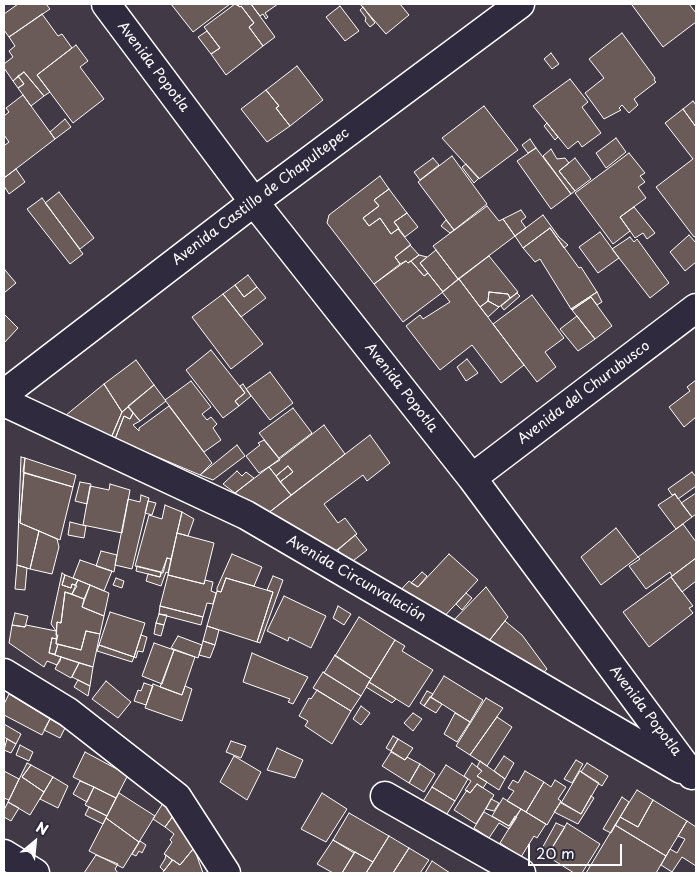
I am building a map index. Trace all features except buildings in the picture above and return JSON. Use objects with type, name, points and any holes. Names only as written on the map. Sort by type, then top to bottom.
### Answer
[{"type":"street","name":"Avenida Popotla","points":[[106,4],[254,202],[472,478],[694,776]]},
{"type":"street","name":"Avenida Castillo de Chapultepec","points":[[4,394],[254,202],[520,4]]},
{"type":"street","name":"Avenida del Churubusco","points":[[472,478],[696,308]]},
{"type":"street","name":"Avenida Circunvalación","points":[[4,402],[246,515],[694,776]]},
{"type":"street","points":[[4,672],[68,712],[177,797],[226,873]]},
{"type":"street","points":[[385,796],[521,873]]},
{"type":"street","points":[[4,854],[35,873]]}]
